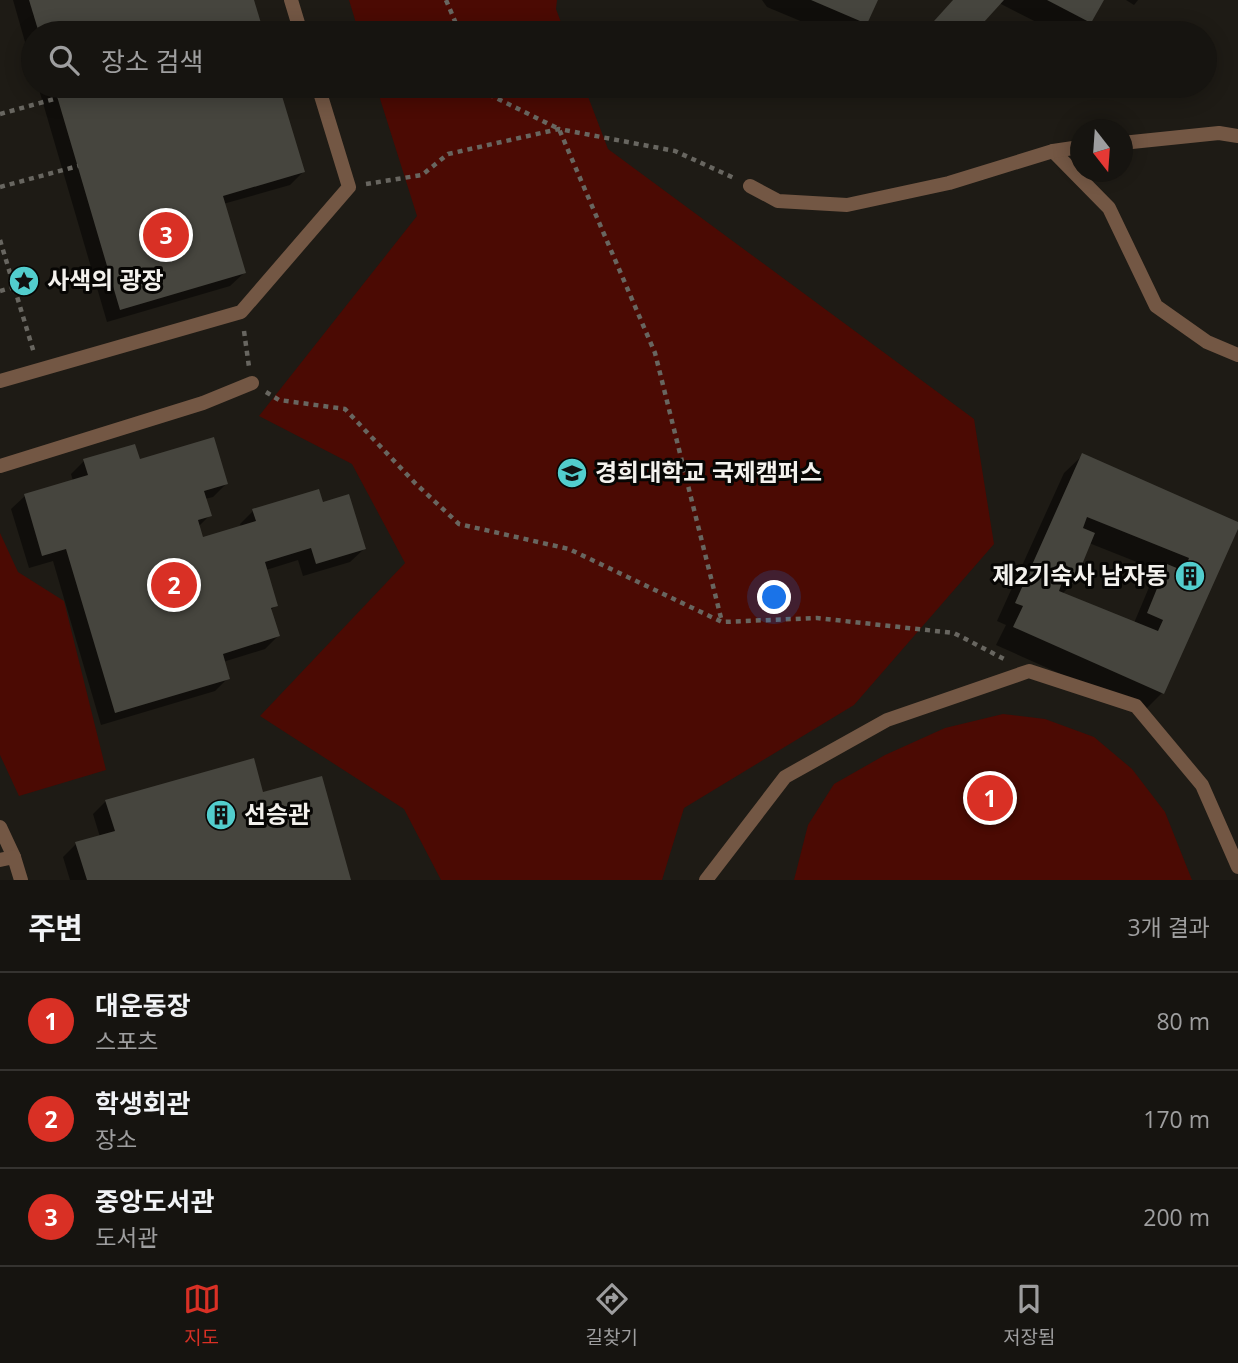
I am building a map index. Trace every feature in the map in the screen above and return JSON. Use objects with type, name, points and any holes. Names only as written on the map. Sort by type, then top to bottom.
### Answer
[{"type":"lane","points":[[290,0],[297,21]]},
{"type":"lane","points":[[0,381],[241,312],[349,187],[322,98]]},
{"type":"lane","points":[[1133,142],[1219,133],[1238,136]]},
{"type":"lane","points":[[750,186],[778,201],[847,205],[949,183],[1053,151],[1070,148]]},
{"type":"lane","points":[[1053,151],[1109,208],[1156,306],[1207,342],[1238,355]]},
{"type":"lane","points":[[0,466],[203,403],[252,383]]},
{"type":"lane","points":[[706,880],[785,777],[887,720],[1028,671],[1136,706],[1202,785],[1238,867]]},
{"type":"lane","points":[[0,827],[7,858],[21,880]]},
{"type":"path","points":[[446,0],[455,21]]},
{"type":"path","points":[[0,114],[58,98]]},
{"type":"path","points":[[498,98],[559,129],[675,151],[750,186]]},
{"type":"path","points":[[349,187],[422,175],[448,154],[559,129]]},
{"type":"path","points":[[559,129],[655,353],[722,622]]},
{"type":"path","points":[[0,187],[78,166]]},
{"type":"path","points":[[0,240],[35,357]]},
{"type":"path","points":[[0,291],[14,287]]},
{"type":"path","points":[[241,312],[252,383],[279,400],[345,409],[415,483],[459,524],[569,549],[722,622],[817,618],[954,633],[1028,671]]},
{"type":"shaded area","points":[[349,0],[557,0],[556,9],[560,21],[355,21]]},
{"type":"shaded area","points":[[380,98],[589,98],[608,149],[974,419],[994,544],[854,705],[684,808],[662,880],[441,880],[404,809],[260,716],[405,563],[352,464],[259,416],[417,216]]},
{"type":"shaded area","points":[[0,533],[18,572],[64,601],[106,770],[19,796],[0,755]]},
{"type":"shaded area","points":[[1003,714],[1045,719],[1094,737],[1132,769],[1165,812],[1192,880],[794,880],[808,825],[834,784],[885,755],[945,728]]},
{"type":"building","points":[[29,0],[254,0],[260,21],[35,21]]},
{"type":"building","points":[[811,0],[878,0],[868,21],[860,21]]},
{"type":"building","points":[[953,0],[1004,0],[985,21],[934,21]]},
{"type":"building","points":[[1047,0],[1104,0],[1092,21]]},
{"type":"building","points":[[58,98],[283,98],[305,172],[223,196],[246,273],[120,310]]},
{"type":"building","points":[[214,437],[228,484],[204,491],[212,516],[198,520],[203,537],[256,521],[252,509],[319,489],[323,502],[349,494],[366,549],[316,564],[311,548],[265,562],[278,606],[271,608],[280,636],[223,654],[230,679],[115,713],[66,549],[42,556],[24,494],[88,475],[83,459],[135,444],[140,459]]},
{"type":"building","name":"제2기숙사 남자동","points":[[1082,453],[1238,522],[1238,529],[1164,694],[1013,627],[1023,606],[1015,603]],"holes":[[[1087,517],[1189,558],[1184,571],[1167,564],[1147,613],[1163,620],[1158,631],[1059,591],[1063,580],[1074,584],[1095,533],[1083,528]]]},
{"type":"building","name":"선승관","points":[[254,758],[263,792],[322,776],[351,880],[87,880],[75,842],[115,831],[105,800]]},
{"type":"place","name":"중앙도서관","points":[[166,235]]},
{"type":"place","name":"사색의 광장","points":[[24,281]]},
{"type":"place","name":"경희대학교 국제캠퍼스","points":[[572,473]]},
{"type":"place","name":"제2기숙사 남자동","points":[[1190,576]]},
{"type":"place","name":"학생회관","points":[[174,585]]},
{"type":"place","name":"대운동장","points":[[990,798]]},
{"type":"place","name":"선승관","points":[[221,815]]}]
